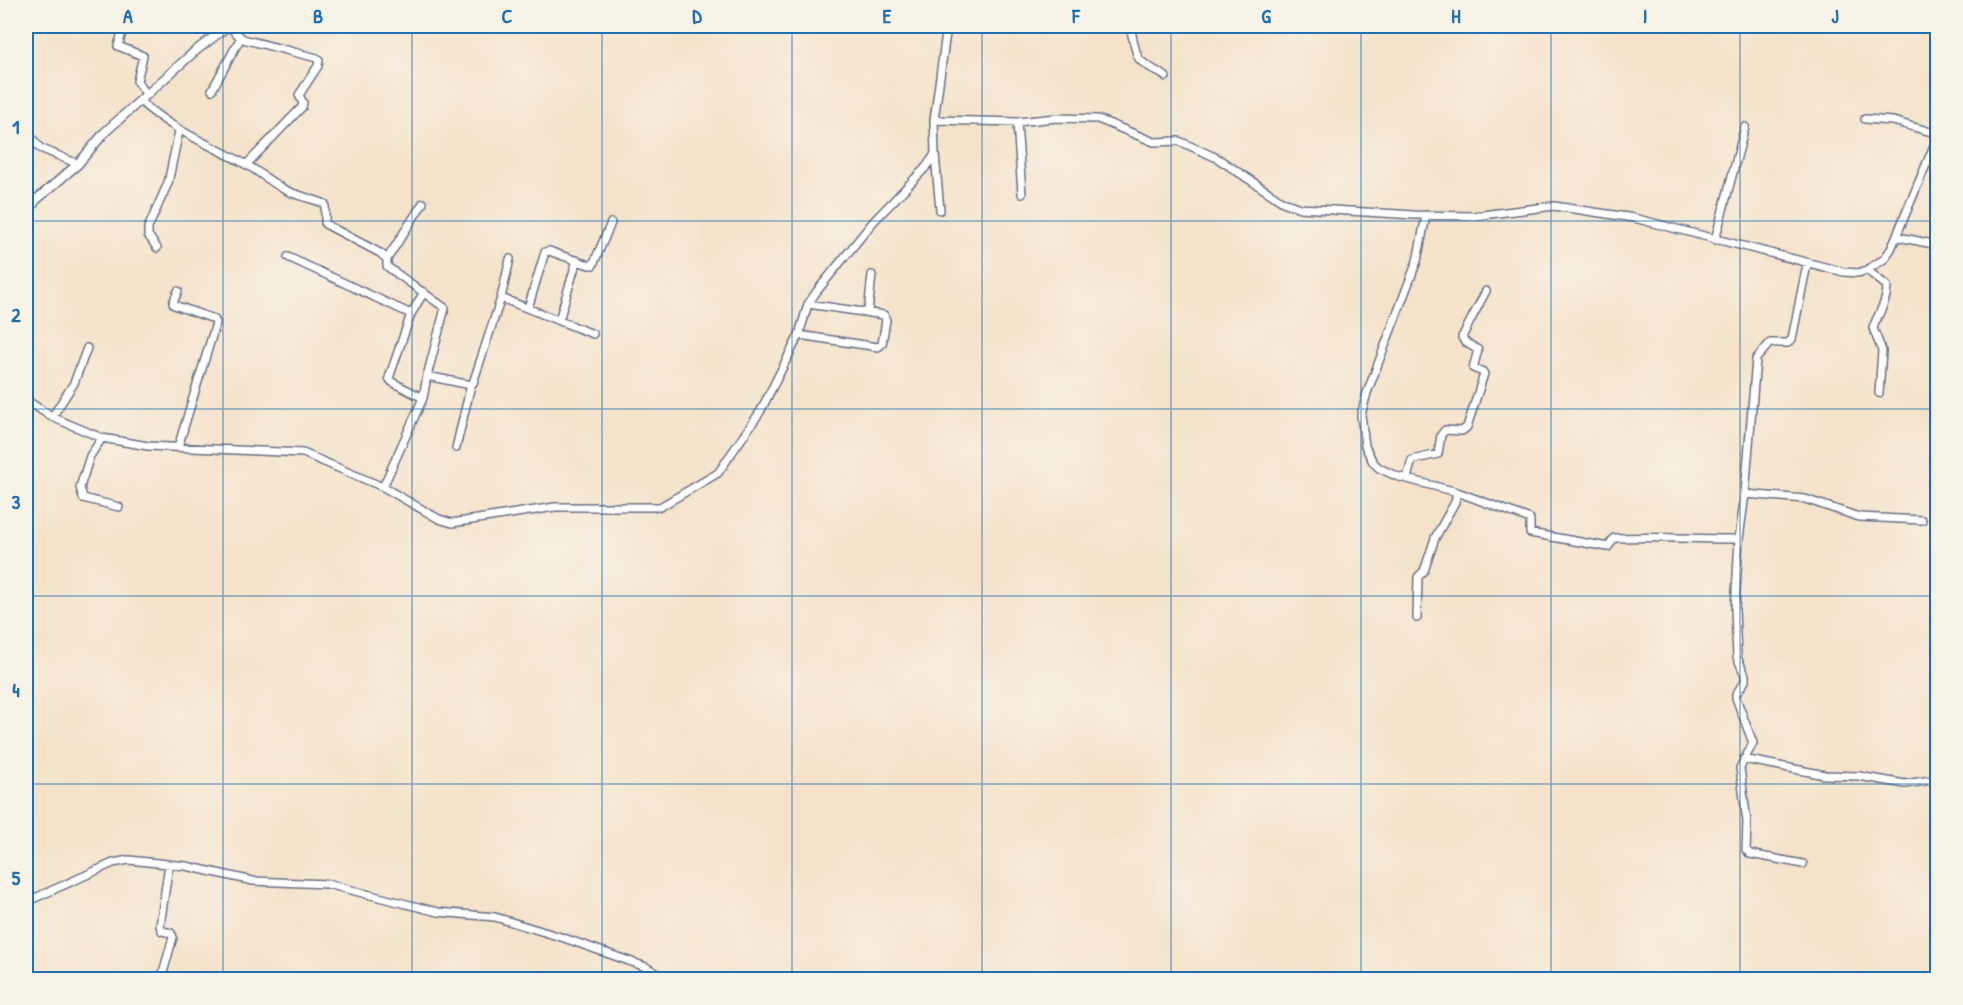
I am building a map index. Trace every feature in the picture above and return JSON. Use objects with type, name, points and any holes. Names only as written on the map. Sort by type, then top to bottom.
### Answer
[{"type":"street","points":[[124,26],[118,46],[143,56],[137,81],[152,112],[179,131],[246,165],[290,192],[325,204],[325,224],[387,259]]},
{"type":"street","points":[[26,215],[36,200],[78,164],[105,132],[194,52],[228,26],[240,39],[319,60],[318,66],[299,95],[303,103],[302,107],[246,165]]},
{"type":"street","points":[[940,210],[934,120],[947,26]]},
{"type":"street","points":[[1130,26],[1136,54],[1140,60],[1166,77]]},
{"type":"street","points":[[212,90],[240,39]]},
{"type":"street","points":[[934,120],[1017,122],[1056,118],[1098,119],[1154,142],[1179,141],[1217,158],[1283,202],[1300,208],[1426,216],[1497,215],[1554,206],[1634,218],[1807,264],[1858,273],[1884,259],[1898,237],[1938,135],[1893,121],[1865,119]]},
{"type":"street","points":[[1017,122],[1022,194]]},
{"type":"street","points":[[1715,240],[1745,127]]},
{"type":"street","points":[[157,248],[148,235],[148,228],[168,183],[179,131]]},
{"type":"street","points":[[26,135],[32,138],[40,148],[78,164]]},
{"type":"street","points":[[26,400],[52,417],[102,438],[148,446],[303,453],[382,487],[439,519],[452,522],[555,507],[660,507],[718,473],[760,412],[799,335],[808,304],[873,222],[927,167],[935,154]]},
{"type":"street","points":[[382,487],[423,398],[446,310],[387,266],[387,259],[423,203]]},
{"type":"street","points":[[1426,216],[1417,261],[1367,393],[1361,415],[1365,446],[1373,462],[1396,476],[1457,492],[1530,519],[1530,533],[1608,547],[1614,538],[1657,536],[1674,539],[1739,539]]},
{"type":"street","points":[[528,308],[545,252],[549,251],[589,266],[595,263],[611,223]]},
{"type":"street","points":[[1898,237],[1938,246]]},
{"type":"street","points":[[288,257],[411,314]]},
{"type":"street","points":[[456,448],[471,385],[501,298],[510,258]]},
{"type":"street","points":[[559,320],[577,260]]},
{"type":"street","points":[[1803,864],[1750,854],[1746,850],[1747,822],[1740,768],[1753,743],[1736,694],[1746,675],[1737,657],[1735,610],[1739,539],[1756,359],[1770,343],[1788,343],[1792,339],[1807,264]]},
{"type":"street","points":[[1867,270],[1887,286],[1879,318],[1873,328],[1882,351],[1879,393]]},
{"type":"street","points":[[868,312],[872,275]]},
{"type":"street","points":[[178,291],[174,305],[214,319],[216,323],[178,447]]},
{"type":"street","points":[[1407,478],[1412,460],[1438,454],[1441,435],[1445,430],[1462,431],[1467,427],[1484,374],[1473,368],[1478,350],[1464,341],[1462,337],[1486,291]]},
{"type":"street","points":[[423,398],[388,378],[411,314],[424,292]]},
{"type":"street","points":[[501,298],[593,334]]},
{"type":"street","points":[[799,335],[878,346],[882,344],[886,320],[884,315],[808,304]]},
{"type":"street","points":[[52,417],[74,383],[87,348]]},
{"type":"street","points":[[427,376],[471,385]]},
{"type":"street","points":[[102,438],[90,456],[80,491],[83,498],[119,507]]},
{"type":"street","points":[[1417,618],[1418,577],[1424,571],[1435,538],[1455,502],[1457,492]]},
{"type":"street","points":[[1745,494],[1805,499],[1859,517],[1922,520]]},
{"type":"street","points":[[1744,759],[1825,775],[1859,776],[1905,784],[1938,779]]},
{"type":"street","points":[[26,902],[113,863],[129,860],[186,866],[253,881],[327,884],[438,912],[495,917],[636,963],[669,980]]},
{"type":"street","points":[[160,980],[173,937],[171,933],[162,931],[160,926],[169,864]]}]
